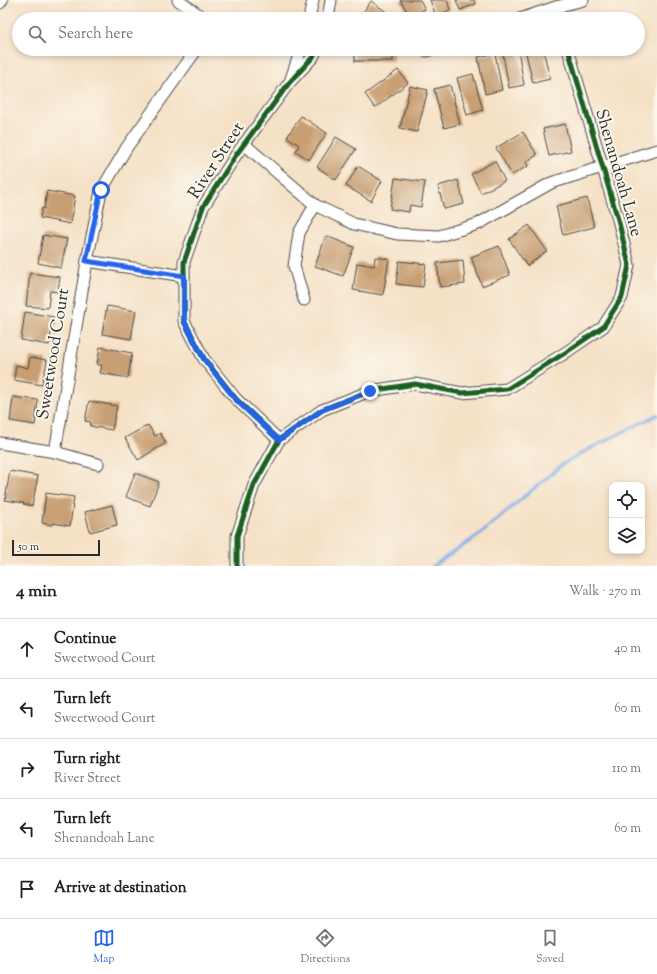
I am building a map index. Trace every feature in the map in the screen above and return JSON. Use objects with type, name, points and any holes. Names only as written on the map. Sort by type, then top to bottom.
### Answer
[{"type":"street","points":[[0,4],[2,0]]},
{"type":"street","points":[[178,0],[195,12]]},
{"type":"street","points":[[310,12],[313,0]]},
{"type":"street","points":[[329,12],[331,0]]},
{"type":"street","points":[[541,12],[583,0]]},
{"type":"street","points":[[556,7],[558,12]]},
{"type":"street","name":"Sweetwood Court","points":[[56,452],[86,261],[101,190],[127,147],[192,56]]},
{"type":"street","name":"River Street","points":[[289,83],[299,56]]},
{"type":"street","name":"River Street","points":[[279,440],[236,400],[204,359],[184,321],[184,262],[203,207],[244,144],[289,83],[314,56]]},
{"type":"street","name":"Shenandoah Lane","points":[[279,440],[322,410],[370,391],[416,384],[462,393],[507,389],[565,353],[603,327],[622,297],[629,265],[619,223],[570,56]]},
{"type":"street","points":[[244,144],[315,205],[354,224],[397,234],[439,236],[478,224],[551,183],[657,150]]},
{"type":"street","points":[[304,300],[294,266],[299,233],[315,205]]},
{"type":"street","points":[[86,261],[184,276]]},
{"type":"street","points":[[237,566],[237,536],[254,485],[279,440]]},
{"type":"street","points":[[0,443],[56,452],[98,464]]},
{"type":"building","points":[[400,0],[420,0],[425,9],[420,12],[407,12]]},
{"type":"building","points":[[430,0],[447,0],[450,10],[445,12],[434,12]]},
{"type":"building","points":[[456,0],[474,0],[476,4],[460,10]]},
{"type":"building","points":[[371,1],[386,12],[363,12]]},
{"type":"building","points":[[355,56],[393,56],[393,61],[355,61]]},
{"type":"building","points":[[496,56],[502,90],[485,94],[478,57]]},
{"type":"building","points":[[503,56],[519,56],[524,85],[509,88]]},
{"type":"building","points":[[527,56],[545,56],[550,79],[533,83]]},
{"type":"building","points":[[398,70],[408,83],[375,108],[365,94]]},
{"type":"building","points":[[473,74],[483,110],[467,115],[457,78]]},
{"type":"building","points":[[450,85],[460,124],[444,128],[434,89]]},
{"type":"building","points":[[410,86],[428,90],[417,132],[400,128]]},
{"type":"building","points":[[301,116],[327,133],[309,160],[296,151],[299,145],[287,137]]},
{"type":"building","points":[[565,124],[571,151],[549,156],[543,129]]},
{"type":"building","points":[[523,132],[537,155],[526,162],[528,166],[512,175],[496,148]]},
{"type":"building","points":[[336,137],[356,149],[336,180],[317,167]]},
{"type":"building","points":[[495,161],[505,181],[481,193],[471,174]]},
{"type":"building","points":[[358,166],[382,181],[371,201],[346,186]]},
{"type":"building","points":[[395,178],[425,182],[421,207],[410,205],[409,212],[390,209]]},
{"type":"building","points":[[458,180],[464,204],[444,209],[438,186]]},
{"type":"building","points":[[47,191],[75,196],[70,224],[40,218],[42,208],[44,209]]},
{"type":"building","points":[[587,198],[594,227],[563,235],[556,206]]},
{"type":"building","points":[[529,225],[547,251],[527,266],[509,239]]},
{"type":"building","points":[[43,235],[67,239],[61,268],[38,263]]},
{"type":"building","points":[[326,236],[354,247],[343,276],[315,266]]},
{"type":"building","points":[[499,246],[510,275],[482,286],[471,257]]},
{"type":"building","points":[[375,257],[389,259],[383,295],[353,290],[357,263],[374,266]]},
{"type":"building","points":[[463,260],[465,284],[440,287],[437,263]]},
{"type":"building","points":[[399,261],[426,264],[423,287],[396,284]]},
{"type":"building","points":[[30,273],[60,277],[58,292],[50,291],[48,308],[26,306]]},
{"type":"building","points":[[107,306],[136,311],[131,339],[102,334]]},
{"type":"building","points":[[25,312],[54,317],[49,345],[21,340]]},
{"type":"building","points":[[100,347],[132,353],[128,378],[100,373],[102,365],[97,365]]},
{"type":"building","points":[[30,357],[47,360],[42,385],[14,380],[16,365],[28,368]]},
{"type":"building","points":[[13,397],[38,400],[35,425],[10,421]]},
{"type":"building","points":[[89,401],[117,406],[112,430],[90,426],[91,422],[85,421]]},
{"type":"building","points":[[148,425],[155,436],[160,433],[166,443],[138,460],[125,438]]},
{"type":"building","points":[[10,471],[38,476],[32,506],[5,500]]},
{"type":"building","points":[[135,473],[159,482],[150,506],[126,497]]},
{"type":"building","points":[[46,493],[74,497],[70,526],[42,523]]},
{"type":"building","points":[[112,505],[117,525],[90,532],[85,512]]},
{"type":"waterway","points":[[433,566],[479,535],[563,464],[593,447],[657,415]]},
{"type":"cycle path","points":[[279,440],[236,399],[204,359],[184,321],[184,262],[203,207],[236,155],[289,83],[314,56]]},
{"type":"cycle path","points":[[237,566],[237,536],[254,485],[279,440],[322,410],[370,391],[415,384],[462,393],[507,389],[565,353],[603,327],[622,297],[629,265],[619,223],[570,56]]},
{"type":"route","points":[[101,190],[86,261],[184,276],[184,321],[204,359],[236,400],[279,440],[322,410],[370,391]]}]
